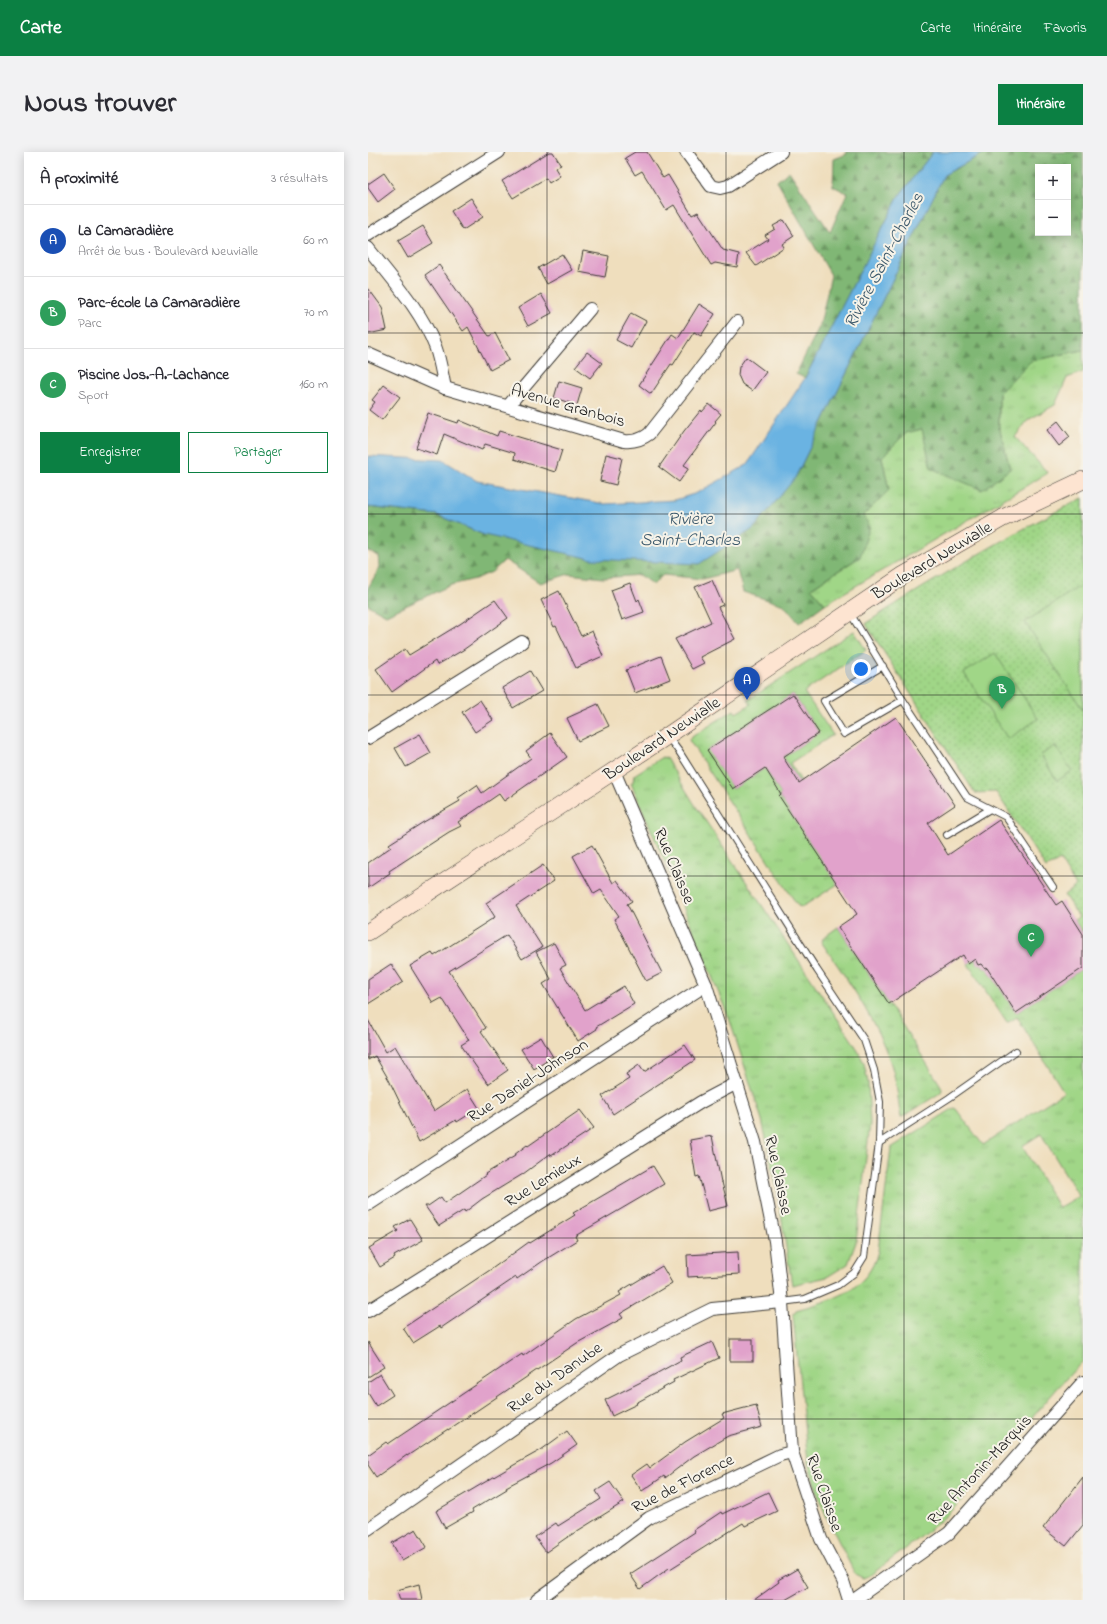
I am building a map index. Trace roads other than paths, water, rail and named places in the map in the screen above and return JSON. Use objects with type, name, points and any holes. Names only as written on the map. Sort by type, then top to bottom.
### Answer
[{"type":"main road","name":"Boulevard Neuvialle","points":[[368,932],[667,736],[904,575],[1003,518],[1083,480]]},
{"type":"street","points":[[368,235],[499,152]]},
{"type":"street","points":[[686,152],[711,186],[720,188],[728,186],[781,152]]},
{"type":"street","points":[[368,248],[415,309],[426,328],[435,347],[445,388]]},
{"type":"street","points":[[508,406],[590,309]]},
{"type":"street","name":"Avenue Granbois","points":[[368,354],[445,388],[624,441],[633,442],[642,439],[649,434],[737,322]]},
{"type":"street","points":[[368,738],[522,642]]},
{"type":"street","name":"Rue Claisse","points":[[614,771],[706,985],[754,1142],[773,1233],[782,1302],[792,1452],[821,1539],[843,1581],[849,1600]]},
{"type":"street","name":"Rue Daniel-Johnson","points":[[368,1205],[706,985]]},
{"type":"street","name":"Rue Lemieux","points":[[368,1312],[701,1102],[737,1084]]},
{"type":"street","name":"Rue du Danube","points":[[368,1529],[619,1355],[712,1309],[782,1302]]},
{"type":"street","name":"Rue Antonin-Marquis","points":[[854,1600],[949,1533],[1083,1382]]},
{"type":"street","name":"Rue de Florence","points":[[537,1600],[649,1518],[780,1454],[792,1452]]},
{"type":"lane","points":[[849,611],[903,700],[967,797],[1006,817],[1053,888]]},
{"type":"lane","points":[[883,666],[824,701],[844,734],[903,700]]},
{"type":"lane","points":[[667,736],[680,753],[817,970],[864,1040],[874,1070],[880,1102],[879,1143],[864,1257],[854,1273],[838,1285],[805,1299],[782,1302]]},
{"type":"lane","points":[[947,835],[990,809]]},
{"type":"lane","points":[[879,1143],[943,1102],[1016,1051]]},
{"type":"water","name":"Rivière Saint-Charles","points":[[933,152],[988,152],[944,175],[795,478],[753,529],[699,564],[592,559],[484,535],[437,515],[368,507],[368,456],[443,460],[477,481],[605,504],[675,500],[697,493],[747,465],[805,378],[899,196]]},
{"type":"place","name":"La Camaradière","points":[[747,700]]},
{"type":"place","name":"Parc-école La Camaradière","points":[[1002,709]]},
{"type":"place","name":"Piscine Jos.-A.-Lachance","points":[[1031,957]]}]
